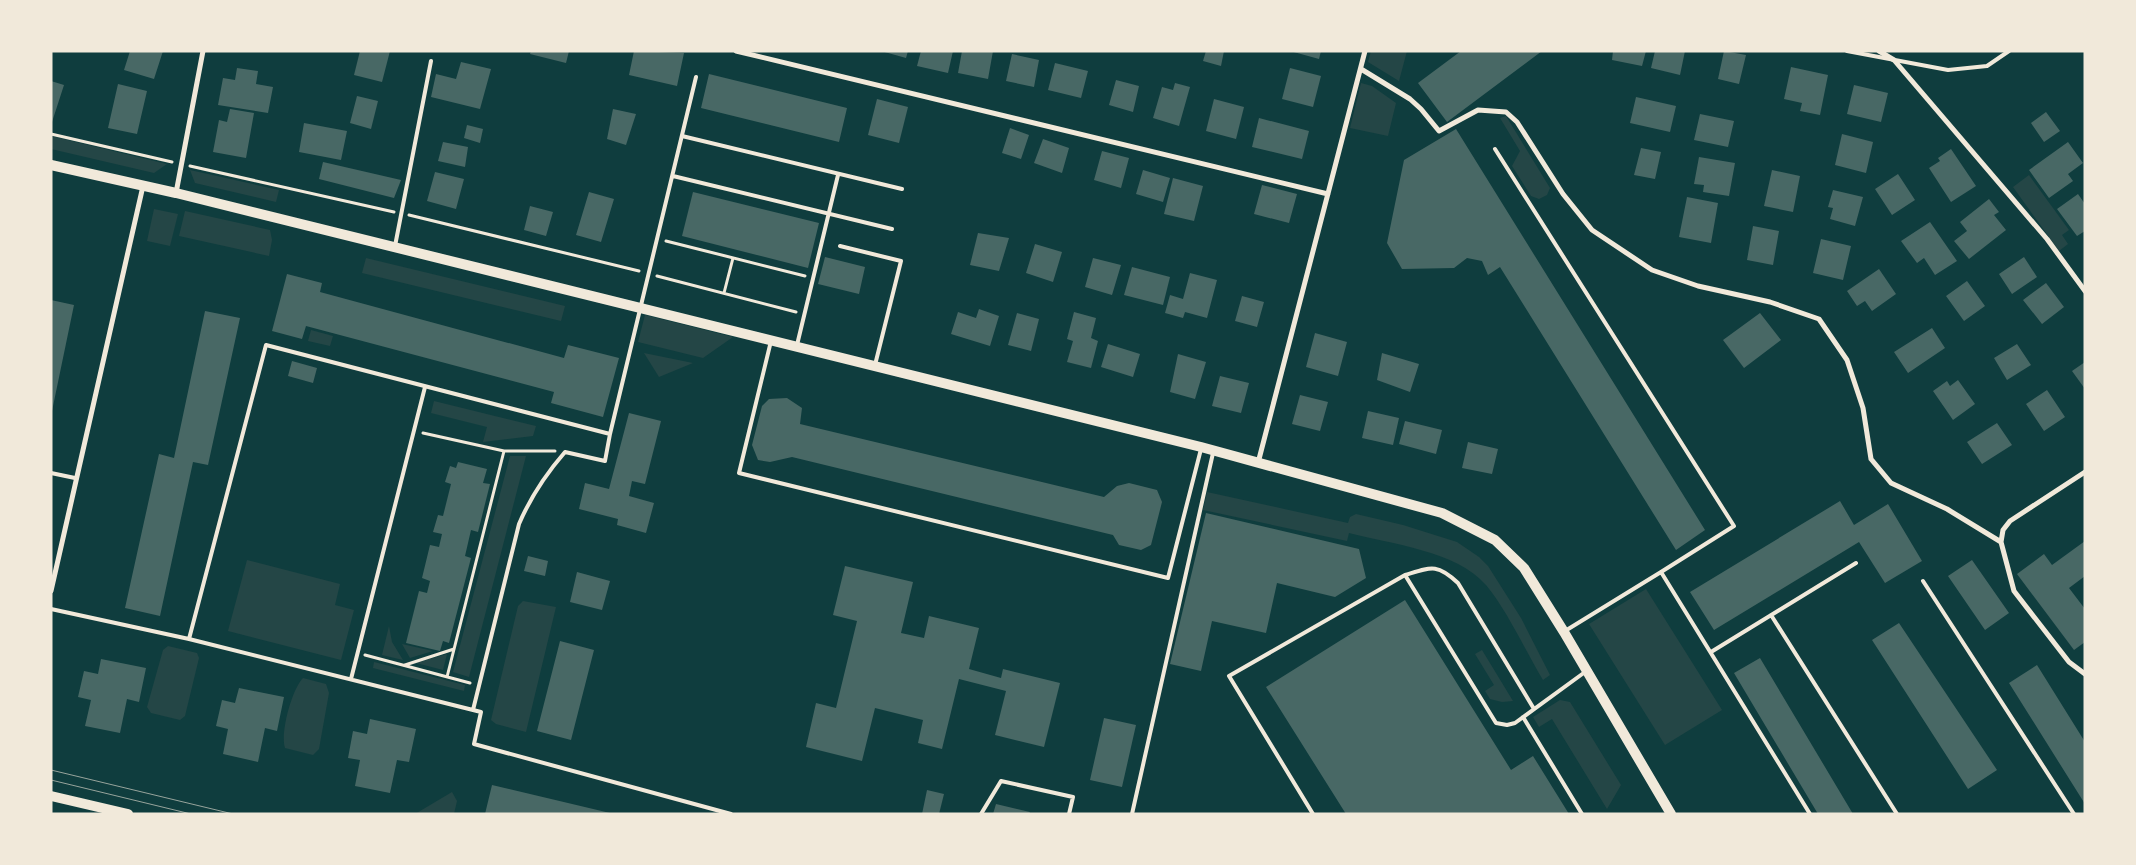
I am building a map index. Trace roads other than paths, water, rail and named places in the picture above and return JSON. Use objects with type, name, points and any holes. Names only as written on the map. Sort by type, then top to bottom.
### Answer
[{"type":"main road","points":[[51,165],[176,193],[642,310],[1214,450],[1258,464],[1442,513],[1495,540],[1524,568],[1564,632],[1671,814]]},
{"type":"main road","points":[[51,796],[128,814]]},
{"type":"street","points":[[176,193],[203,51]]},
{"type":"street","points":[[736,51],[1328,194]]},
{"type":"street","points":[[1258,464],[1365,51]]},
{"type":"street","points":[[1879,51],[1894,60],[2047,239],[2085,291]]},
{"type":"street","points":[[1361,69],[1410,99],[1439,131],[1478,110],[1506,112],[1517,122],[1563,194],[1592,230],[1652,270],[1698,286],[1770,302],[1819,319],[1847,360],[1863,408],[1871,459],[1891,483],[1947,509],[2001,542]]},
{"type":"street","points":[[51,591],[75,478],[143,186]]},
{"type":"street","points":[[2085,472],[2010,521],[2003,530],[2001,542],[2014,591],[2069,662],[2085,674]]},
{"type":"lane","points":[[1847,51],[1948,70],[1987,66],[2009,51]]},
{"type":"lane","points":[[394,248],[431,61]]},
{"type":"lane","points":[[473,710],[519,524],[531,497],[546,474],[565,452],[605,461],[696,77]]},
{"type":"lane","points":[[682,136],[902,189]]},
{"type":"lane","points":[[1495,149],[1734,526],[1564,632]]},
{"type":"lane","points":[[796,347],[838,175]]},
{"type":"lane","points":[[673,176],[892,229]]},
{"type":"lane","points":[[840,246],[901,261],[875,367]]},
{"type":"lane","points":[[771,341],[739,473],[1168,578],[1201,447]]},
{"type":"lane","points":[[188,639],[266,345],[610,434]]},
{"type":"lane","points":[[351,680],[425,387]]},
{"type":"lane","points":[[1132,814],[1214,450]]},
{"type":"lane","points":[[51,473],[75,478]]},
{"type":"lane","points":[[1711,652],[1856,563]]},
{"type":"lane","points":[[1313,814],[1229,676],[1405,575],[1432,567],[1446,572],[1458,583],[1534,709]]},
{"type":"lane","points":[[1661,572],[1810,814]]},
{"type":"lane","points":[[1405,575],[1496,723],[1507,725],[1522,718],[1587,671]]},
{"type":"lane","points":[[1922,581],[2074,814]]},
{"type":"lane","points":[[51,610],[188,639],[481,712],[474,744],[731,814]]},
{"type":"lane","points":[[1771,615],[1897,814]]},
{"type":"lane","points":[[1522,718],[1582,814]]},
{"type":"lane","points":[[981,814],[1000,781],[1073,797],[1069,814]]},
{"type":"tram line","points":[[51,770],[233,814]]},
{"type":"tram line","points":[[51,780],[191,814]]}]
